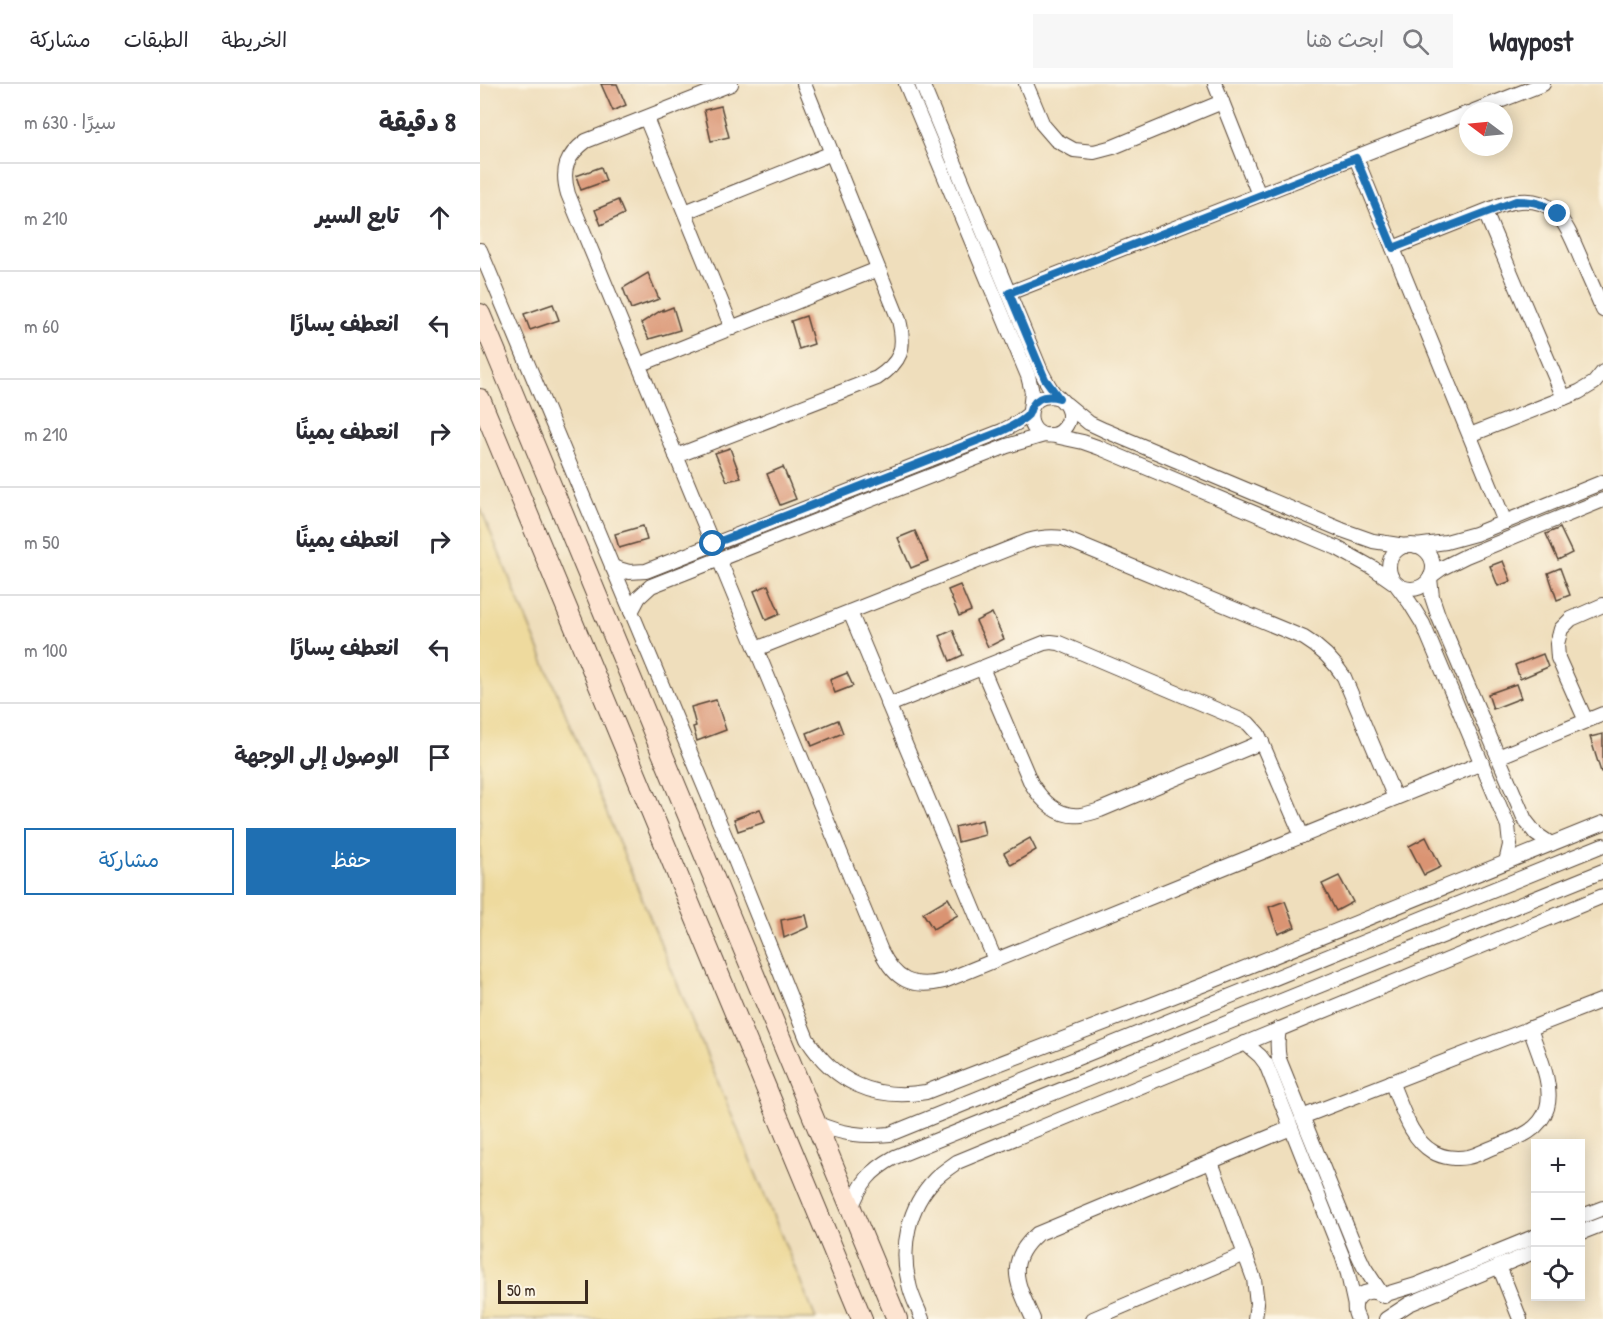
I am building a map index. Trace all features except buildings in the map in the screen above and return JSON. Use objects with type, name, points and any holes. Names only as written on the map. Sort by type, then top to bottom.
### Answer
[{"type":"street","points":[[713,544],[568,194],[565,170],[576,148],[586,141],[731,84]]},
{"type":"street","points":[[676,456],[877,378],[891,369],[900,354],[903,337],[899,320],[804,84]]},
{"type":"street","points":[[612,567],[628,572],[646,571],[1002,431],[1017,423],[1030,411],[1039,399],[1052,396],[1061,400],[1089,423],[1104,430],[1357,536],[1411,546],[1427,552],[1431,558],[1433,570],[1426,584],[1407,589],[1355,557],[1100,448],[1039,433],[1031,424],[1030,411],[1032,392],[1028,376],[906,84]]},
{"type":"street","points":[[631,612],[639,597],[651,586],[1007,446],[1057,434],[1067,423],[1068,409],[1045,379],[922,84]]},
{"type":"street","points":[[1026,84],[1043,125],[1056,140],[1074,150],[1094,152],[1113,147],[1222,102]]},
{"type":"street","points":[[1215,84],[1259,195]]},
{"type":"street","points":[[1490,102],[1511,90],[1543,84]]},
{"type":"street","points":[[1009,293],[1459,117]]},
{"type":"street","points":[[646,118],[732,328]]},
{"type":"street","points":[[685,212],[832,153]]},
{"type":"street","points":[[1356,158],[1505,522]]},
{"type":"street","points":[[1393,248],[1516,201],[1531,201],[1558,214],[1567,226],[1603,310]]},
{"type":"street","points":[[1485,212],[1564,398]]},
{"type":"street","points":[[480,250],[733,855],[807,1039],[813,1050],[831,1069],[852,1083],[888,1094],[926,1092],[1280,954],[1603,823]]},
{"type":"street","points":[[639,365],[878,269]]},
{"type":"street","points":[[480,314],[897,1319]]},
{"type":"street","points":[[1470,435],[1564,398],[1594,383],[1603,372]]},
{"type":"street","points":[[480,399],[862,1319]]},
{"type":"street","points":[[1506,862],[1510,844],[1508,826],[1424,624],[1394,582],[1388,568],[1393,554],[1398,549],[1461,539],[1603,482]]},
{"type":"street","points":[[1430,577],[1466,556],[1603,500]]},
{"type":"street","points":[[533,527],[563,514]]},
{"type":"street","points":[[756,649],[1040,537],[1063,538],[1294,633],[1316,645],[1332,659],[1344,677],[1395,798]]},
{"type":"street","points":[[719,560],[889,966],[901,977],[915,983],[930,984],[944,981],[1482,764]]},
{"type":"street","points":[[1430,577],[1435,606],[1525,820],[1536,834],[1551,844]]},
{"type":"street","points":[[1586,722],[1558,658],[1557,644],[1561,630],[1571,619],[1603,604]]},
{"type":"street","points":[[850,612],[995,960]]},
{"type":"street","points":[[889,705],[1044,643],[1055,642],[1241,720],[1253,728],[1262,742],[1302,836]]},
{"type":"street","points":[[982,668],[1031,783],[1040,797],[1052,808],[1066,814],[1080,815],[1100,810],[1262,742]]},
{"type":"street","points":[[1498,757],[1603,714]]},
{"type":"street","points":[[816,1124],[852,1135],[890,1134],[1603,845]]},
{"type":"street","points":[[851,1209],[857,1192],[867,1178],[879,1166],[895,1157],[1603,871]]},
{"type":"street","points":[[922,1319],[909,1287],[904,1258],[907,1230],[918,1203],[934,1180],[957,1162],[1603,896]]},
{"type":"street","points":[[1280,954],[1291,972]]},
{"type":"street","points":[[1302,1117],[1603,1000]]},
{"type":"street","points":[[1209,1005],[1218,1026]]},
{"type":"street","points":[[1391,1082],[1411,1128],[1420,1142],[1434,1153],[1451,1158],[1469,1157],[1527,1134],[1539,1123],[1547,1109],[1549,1092],[1546,1076],[1530,1028]]},
{"type":"street","points":[[1279,1029],[1277,1039],[1279,1059],[1357,1252],[1372,1280],[1389,1304],[1386,1319]]},
{"type":"street","points":[[1245,1043],[1266,1064],[1343,1258],[1355,1314]]},
{"type":"street","points":[[1029,1103],[1038,1128]]},
{"type":"street","points":[[1033,1319],[1016,1273],[1018,1258],[1026,1244],[1037,1234],[1291,1128]]},
{"type":"street","points":[[1211,1162],[1254,1279],[1257,1303],[1255,1319]]},
{"type":"street","points":[[1585,1215],[1603,1208]]},
{"type":"street","points":[[1585,1231],[1603,1224]]},
{"type":"street","points":[[1355,1314],[1357,1300],[1367,1292],[1374,1291],[1382,1294],[1405,1289],[1531,1238]]},
{"type":"street","points":[[1386,1319],[1409,1304],[1531,1253]]},
{"type":"street","points":[[1093,1319],[1245,1254]]},
{"type":"street","points":[[1499,1266],[1520,1319]]},
{"type":"sand","points":[[480,507],[816,1319],[480,1319]]},
{"type":"route","points":[[713,544],[1010,428],[1030,413],[1034,403],[1039,399],[1045,396],[1059,398],[1045,379],[1009,293],[1259,195],[1356,158],[1393,248],[1516,201],[1531,201],[1558,214]]}]
